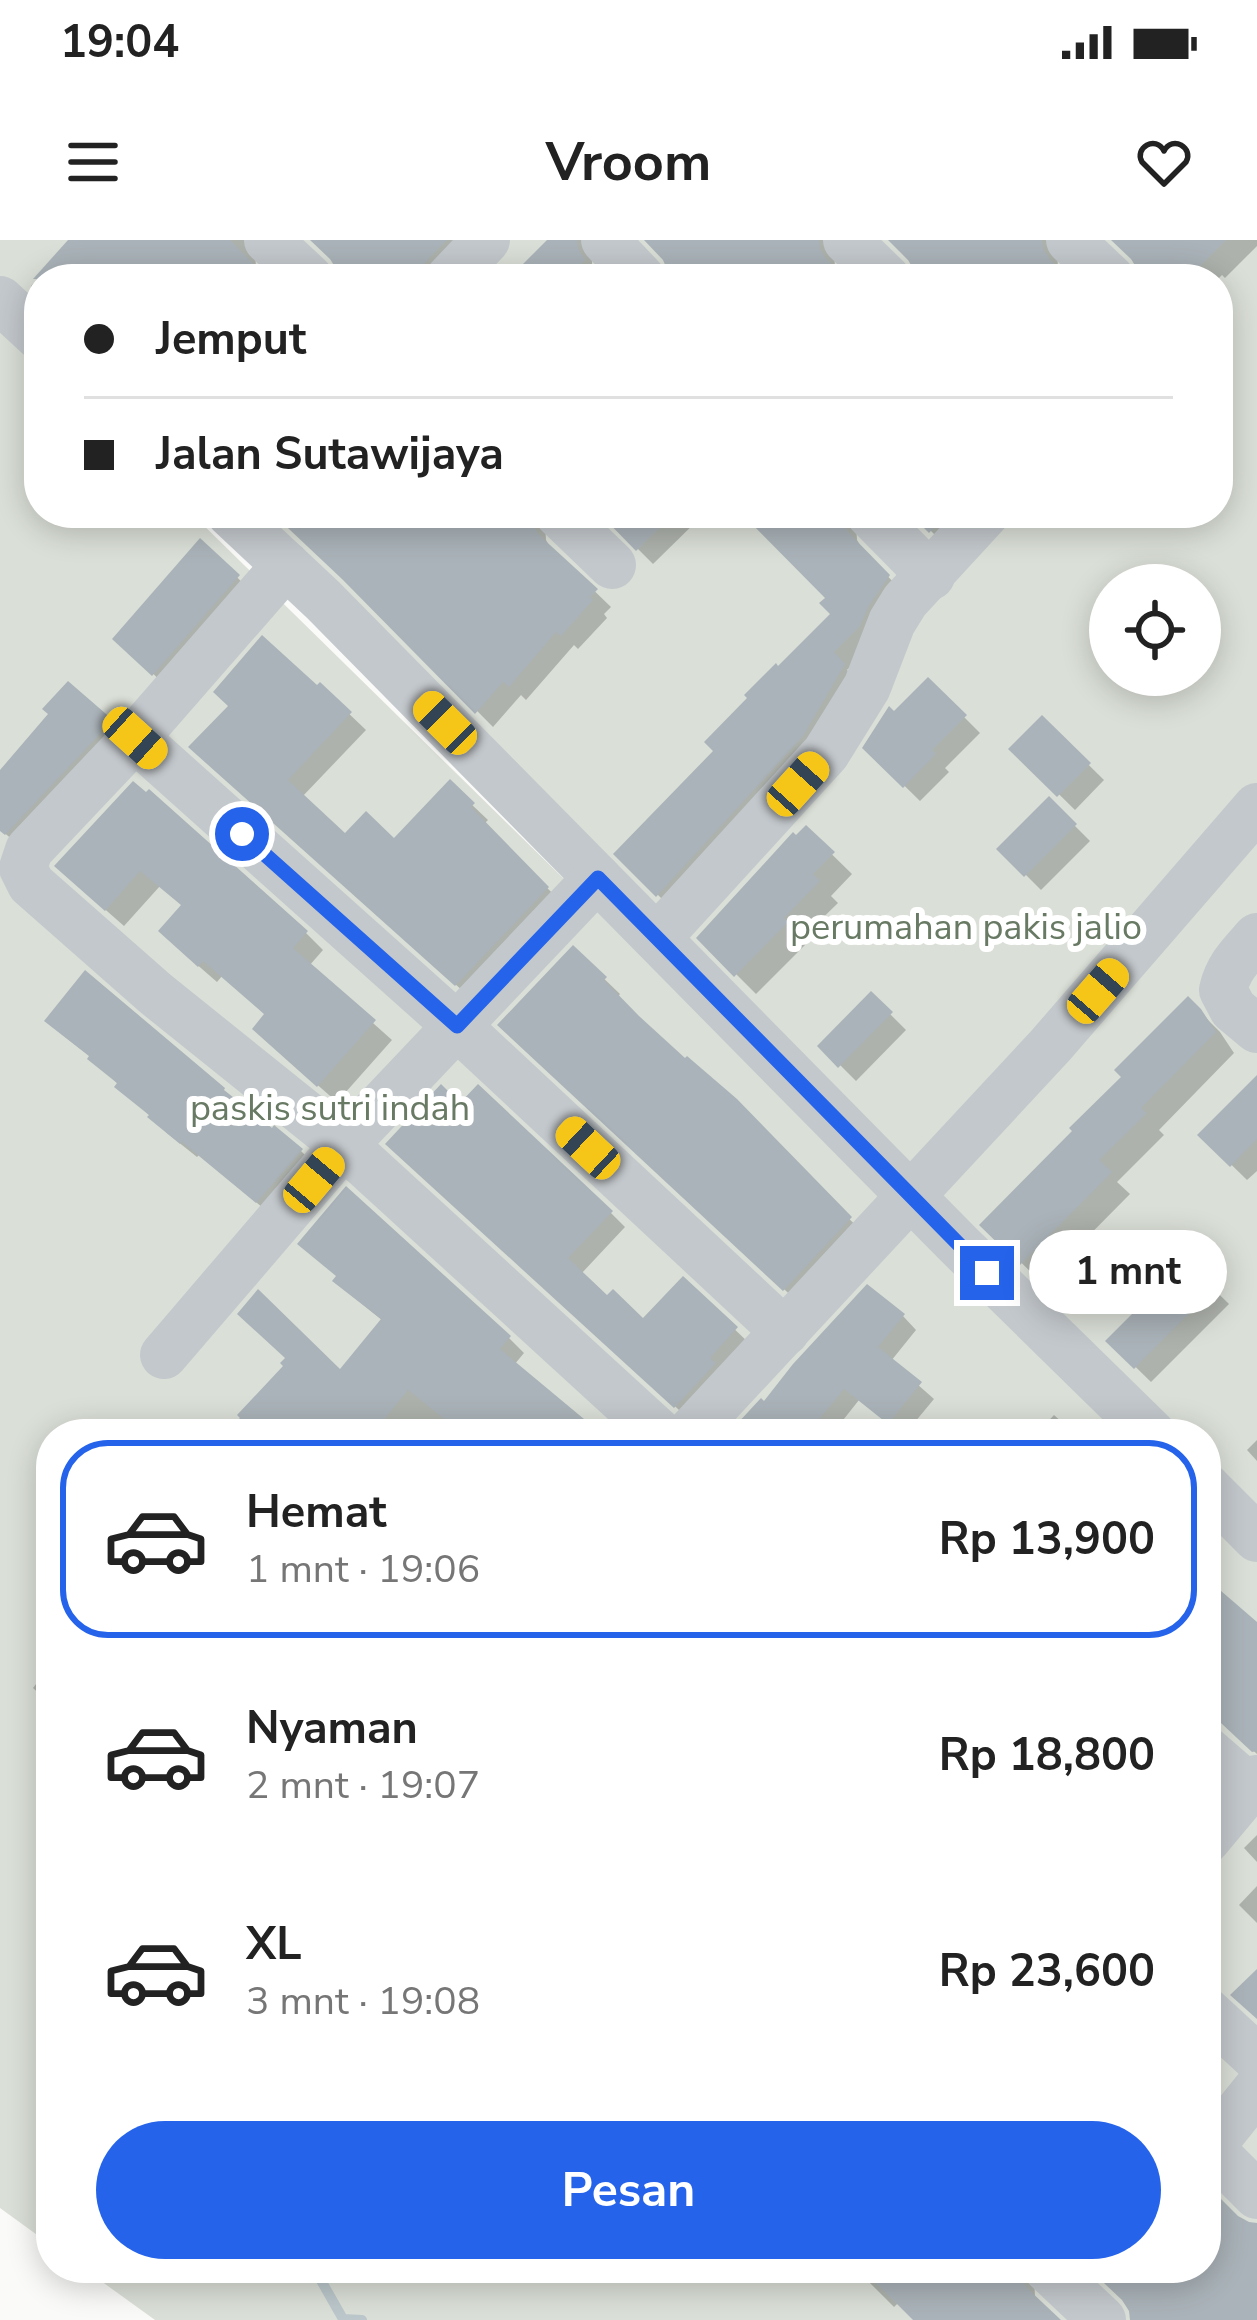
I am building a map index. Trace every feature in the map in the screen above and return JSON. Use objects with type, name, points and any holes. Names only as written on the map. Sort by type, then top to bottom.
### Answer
[{"type":"street","points":[[268,240],[294,264]]},
{"type":"street","points":[[463,264],[486,240]]},
{"type":"street","points":[[604,240],[628,264]]},
{"type":"street","points":[[847,240],[872,264]]},
{"type":"street","points":[[1070,240],[1095,264]]},
{"type":"street","points":[[0,300],[24,322]]},
{"type":"street","points":[[246,528],[598,878],[1127,1419]]},
{"type":"street","points":[[574,528],[612,565]]},
{"type":"street","points":[[884,528],[931,576]]},
{"type":"street","points":[[657,938],[826,753],[866,687],[905,601],[973,528]]},
{"type":"street","points":[[286,565],[135,738],[29,850],[22,868],[32,884],[156,994],[344,1145],[644,1419]]},
{"type":"street","points":[[135,738],[457,1026],[785,1332]]},
{"type":"street","points":[[703,1419],[1051,1046],[1257,807]]},
{"type":"street","points":[[164,1355],[344,1145],[598,878]]},
{"type":"street","points":[[1257,937],[1226,975],[1223,990],[1233,1009],[1257,1029]]},
{"type":"street","points":[[1221,1502],[1257,1538]]},
{"type":"street","points":[[1221,1761],[1253,1784],[1221,1822]]},
{"type":"street","points":[[1221,2025],[1257,2058]]},
{"type":"street","points":[[1221,2134],[1257,2089]]},
{"type":"street","points":[[1221,2159],[1257,2194]]},
{"type":"street","points":[[1063,2283],[1102,2320]]},
{"type":"green space","points":[[0,240],[1257,240],[1257,2320],[155,2320],[104,2283],[1221,2283],[1221,1419],[36,1419],[36,2234],[0,2208],[0,325],[24,348],[24,528],[206,528],[663,976],[248,528],[1233,528],[1233,264],[24,264],[24,320],[0,298]]},
{"type":"building","points":[[68,240],[230,240],[253,264],[46,264]]},
{"type":"building","points":[[310,240],[447,240],[425,264],[333,264]]},
{"type":"building","points":[[547,240],[577,240],[585,260],[581,264],[523,264]]},
{"type":"building","points":[[644,240],[819,240],[831,264],[665,264]]},
{"type":"building","points":[[888,240],[1042,240],[1054,264],[910,264]]},
{"type":"building","points":[[1111,240],[1226,240],[1202,264],[1134,264]]},
{"type":"building","points":[[288,528],[534,528],[598,589],[561,636],[556,632],[509,687],[503,682],[475,714]]},
{"type":"building","points":[[614,528],[659,528],[636,551]]},
{"type":"building","points":[[756,528],[846,528],[890,575],[860,626],[834,652],[845,664],[803,736],[656,897],[613,854],[713,751],[704,742],[747,698],[744,695],[830,614],[819,603],[825,598]]},
{"type":"building","points":[[200,538],[240,575],[152,676],[112,639]]},
{"type":"building","points":[[262,635],[352,712],[288,780],[345,833],[366,811],[394,838],[450,779],[549,887],[455,986],[188,747],[228,706],[213,692]]},
{"type":"building","points":[[928,677],[967,715],[903,788],[862,748],[889,706],[894,711]]},
{"type":"building","points":[[68,681],[113,720],[5,835],[0,831],[0,770],[48,714],[42,709]]},
{"type":"building","points":[[1042,715],[1091,763],[1057,797],[1008,749]]},
{"type":"building","points":[[133,781],[146,792],[149,789],[308,931],[293,948],[376,1020],[317,1087],[252,1029],[264,1014],[203,961],[198,967],[158,931],[181,905],[140,871],[105,911],[54,866]]},
{"type":"building","points":[[1049,796],[1077,824],[1024,877],[996,849]]},
{"type":"building","points":[[806,825],[835,852],[813,874],[820,881],[784,918],[788,922],[734,977],[696,938],[793,832],[796,835]]},
{"type":"building","points":[[573,945],[639,1016],[737,1099],[852,1217],[783,1291],[497,1025]]},
{"type":"building","points":[[85,970],[224,1090],[303,1149],[256,1203],[147,1117],[89,1056],[44,1021]]},
{"type":"building","points":[[871,991],[893,1012],[838,1068],[817,1046]]},
{"type":"building","points":[[1188,996],[1216,1032],[1141,1108],[1147,1113],[1099,1160],[1112,1172],[1020,1265],[979,1225],[1072,1131],[1069,1128],[1121,1077],[1114,1070]]},
{"type":"building","points":[[1257,1075],[1257,1139],[1230,1167],[1197,1135]]},
{"type":"building","points":[[441,1084],[460,1103],[478,1084],[613,1211],[568,1258],[607,1295],[613,1289],[643,1318],[683,1276],[738,1327],[710,1358],[716,1363],[674,1408],[385,1144]]},
{"type":"building","points":[[346,1186],[511,1336],[500,1349],[584,1419],[444,1419],[408,1390],[384,1419],[239,1419],[237,1415],[283,1366],[280,1363],[285,1358],[237,1314],[258,1289],[340,1369],[381,1319],[332,1281],[336,1276],[297,1244]]},
{"type":"building","points":[[1187,1259],[1216,1286],[1134,1369],[1105,1341]]},
{"type":"building","points":[[867,1284],[905,1314],[878,1347],[922,1382],[892,1419],[882,1419],[844,1389],[819,1419],[742,1419],[761,1398],[764,1401]]},
{"type":"building","points":[[1221,1591],[1257,1622],[1257,1751],[1252,1752],[1221,1723]]},
{"type":"building","points":[[1257,1969],[1257,2019],[1230,1995]]},
{"type":"building","points":[[1221,2199],[1238,2216],[1257,2223],[1257,2320],[1130,2320],[1122,2300],[1104,2283],[1221,2283]]},
{"type":"building","points":[[876,2283],[1024,2283],[1061,2320],[913,2320]]},
{"type":"waterway","points":[[323,2283],[343,2319],[362,2320]]},
{"type":"route","points":[[242,834],[457,1026],[598,878],[987,1273]]},
{"type":"park label","name":"perumahan pakis jalio","points":[[966,926]]},
{"type":"park label","name":"paskis sutri indah","points":[[330,1107]]}]
